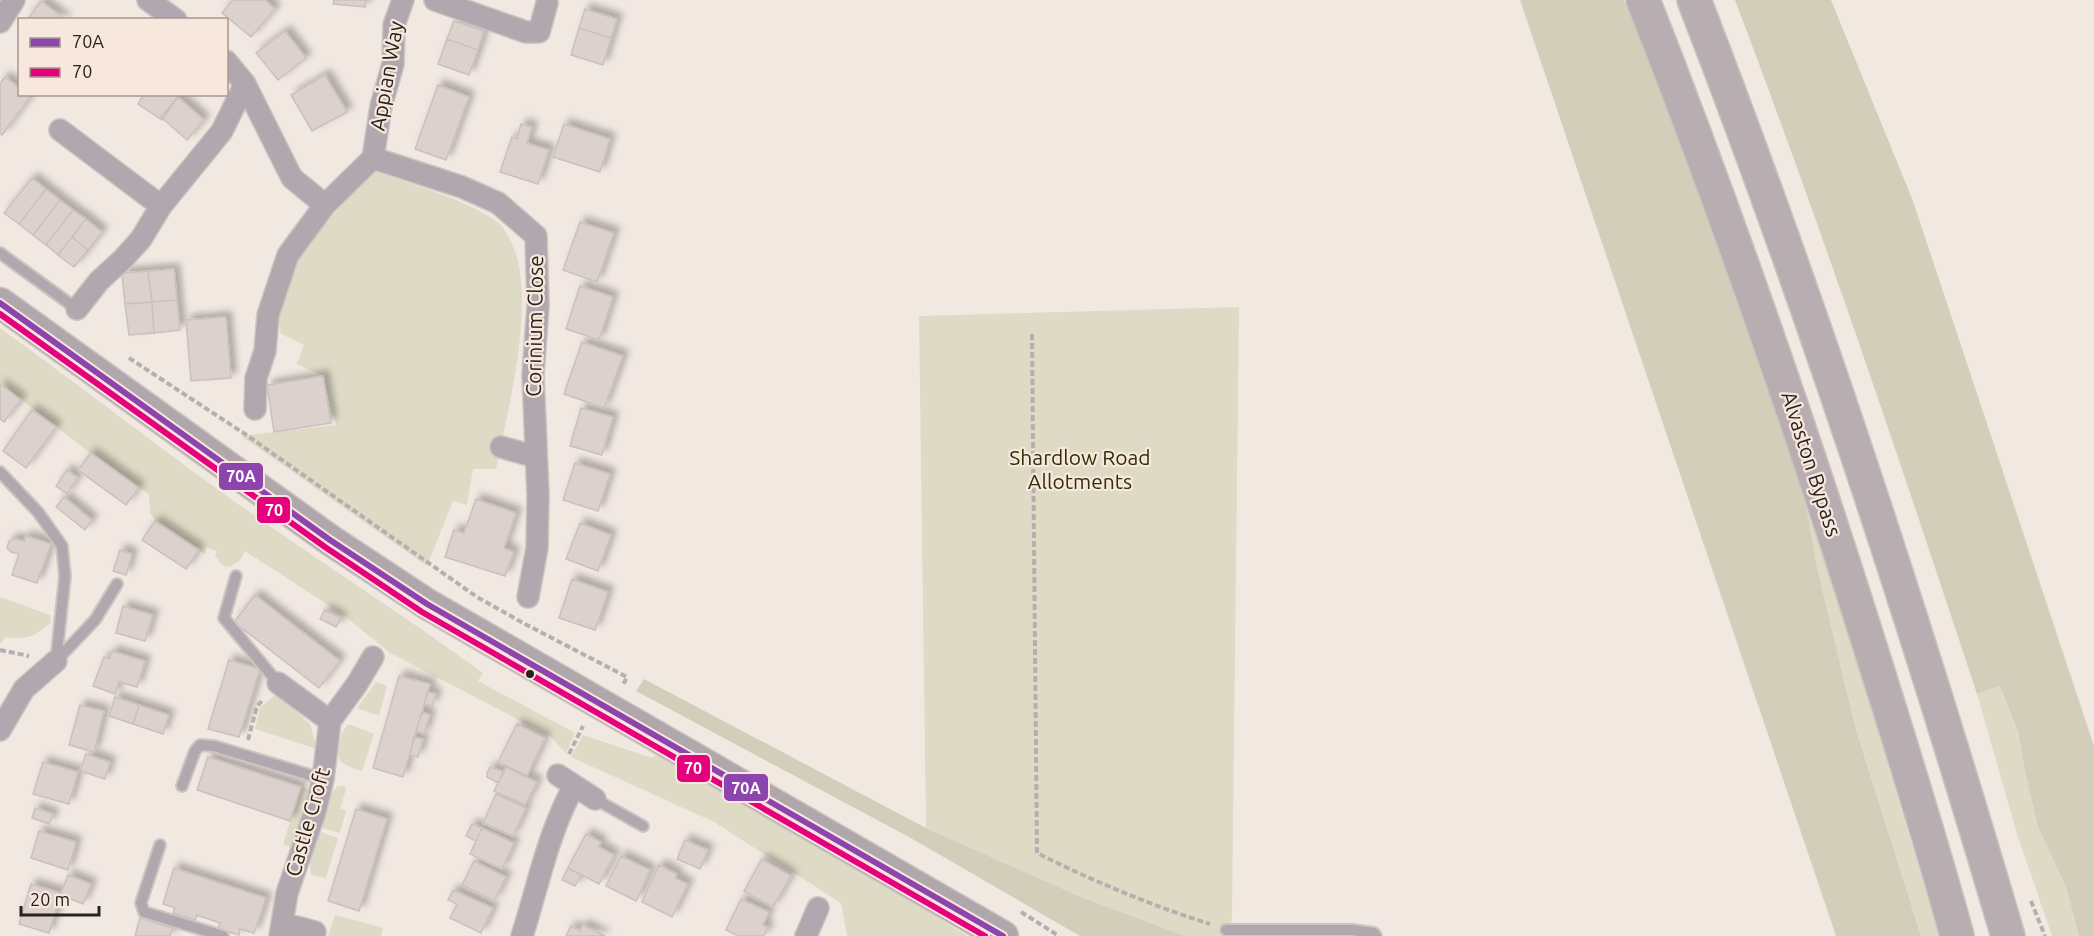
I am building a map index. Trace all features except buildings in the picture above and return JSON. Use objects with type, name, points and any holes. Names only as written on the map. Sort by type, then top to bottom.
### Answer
[{"type":"highway","name":"Alvaston Bypass","points":[[1643,0],[1763,322],[1827,510],[1888,703],[1957,936]]},
{"type":"highway","points":[[1694,0],[1739,115],[1869,490],[1922,653],[2008,936]]},
{"type":"street","points":[[0,22],[14,0]]},
{"type":"street","points":[[147,0],[173,18]]},
{"type":"street","name":"Appian Way","points":[[255,409],[256,378],[265,351],[268,315],[288,255],[326,205],[373,158],[381,106],[393,64],[394,25],[403,0]]},
{"type":"street","points":[[435,0],[526,32],[539,32],[548,3]]},
{"type":"street","points":[[228,63],[245,84],[292,178],[326,205]]},
{"type":"street","points":[[77,309],[99,281],[141,239],[161,206],[222,132],[245,84]]},
{"type":"street","points":[[60,130],[161,206]]},
{"type":"street","name":"Corinium Close","points":[[373,158],[462,187],[498,203],[536,236],[538,306],[533,375],[537,548],[528,597]]},
{"type":"street","points":[[0,303],[330,540],[427,603],[1003,936]]},
{"type":"street","points":[[501,447],[536,457]]},
{"type":"street","name":"Castle Croft","points":[[315,932],[281,929],[287,893],[315,812],[330,721],[373,657]]},
{"type":"street","points":[[0,730],[24,689],[57,661]]},
{"type":"street","points":[[278,683],[330,721]]},
{"type":"street","points":[[522,936],[546,853],[564,804],[566,781],[595,799]]},
{"type":"street","points":[[809,935],[818,908]]},
{"type":"lane","points":[[0,253],[77,309]]},
{"type":"lane","points":[[0,472],[38,512],[62,546],[65,576],[57,661]]},
{"type":"lane","points":[[236,576],[224,618],[278,683]]},
{"type":"lane","points":[[57,661],[95,620],[117,584]]},
{"type":"lane","points":[[182,786],[195,751],[201,746],[214,746],[322,779]]},
{"type":"lane","points":[[595,799],[644,826]]},
{"type":"lane","points":[[160,845],[141,903],[144,912],[223,936]]},
{"type":"lane","points":[[1226,930],[1353,930],[1374,933],[1376,936]]},
{"type":"path","points":[[1032,334],[1037,853],[1081,875],[1151,904],[1226,930]]},
{"type":"path","points":[[129,358],[245,434],[477,597],[627,677],[603,706],[566,781]]},
{"type":"path","points":[[244,755],[257,706],[278,683]]},
{"type":"green space","points":[[374,171],[457,201],[500,224],[510,240],[518,262],[522,289],[518,352],[496,469],[473,469],[467,505],[453,501],[427,566],[241,436],[336,425],[323,376],[297,364],[304,345],[281,334],[279,323],[281,291],[294,262],[360,183]]},
{"type":"green space","name":"Shardlow Road Allotments","points":[[1239,307],[1232,915],[1230,936],[1185,936],[1081,897],[926,828],[919,316]]},
{"type":"green space","points":[[0,328],[235,502],[483,673],[478,681],[575,733],[566,753],[550,736],[390,653],[342,614],[245,551],[240,560],[230,567],[222,565],[215,556],[217,551],[206,547],[205,554],[159,526],[150,513],[149,494],[120,476],[0,383]]},
{"type":"green space","points":[[1800,472],[1939,936],[1921,936],[1856,730],[1818,572]]},
{"type":"green space","points":[[0,597],[50,615],[51,623],[30,636],[6,637],[0,644]]},
{"type":"green space","points":[[376,682],[387,686],[379,716],[357,708]]},
{"type":"green space","points":[[2000,686],[2018,732],[2038,827],[2066,887],[2079,936],[2052,936],[2017,834],[1977,694]]},
{"type":"green space","points":[[277,694],[310,724],[317,749],[255,729],[260,707]]},
{"type":"green space","points":[[347,725],[374,734],[362,771],[345,764],[338,755],[340,739]]},
{"type":"green space","points":[[583,735],[652,758],[658,753],[888,886],[967,936],[847,936],[841,903],[714,822],[571,757]]},
{"type":"green space","points":[[338,786],[344,786],[346,789],[340,809],[346,811],[340,833],[319,827],[329,795]]},
{"type":"green space","points":[[301,787],[311,790],[290,847],[283,844]]},
{"type":"green space","points":[[317,831],[338,838],[326,878],[311,875],[309,857]]},
{"type":"green space","points":[[335,915],[383,928],[381,936],[328,936]]},
{"type":"shaded area","points":[[1520,0],[1624,0],[1663,98],[1800,472],[1818,572],[1856,730],[1921,936],[1836,936]]},
{"type":"shaded area","points":[[1735,0],[1831,0],[1913,201],[2094,746],[2094,936],[2079,936],[2066,887],[2038,827],[2018,732],[2000,686],[1977,694],[1860,346]]},
{"type":"shaded area","points":[[644,679],[926,828],[1081,897],[1185,936],[1080,936],[909,837],[636,691]]},
{"type":"transit line","name":"70A","points":[[0,303],[330,540],[427,604],[1003,936]]},
{"type":"transit line","name":"70","points":[[0,314],[325,547],[422,612],[985,936]]}]
